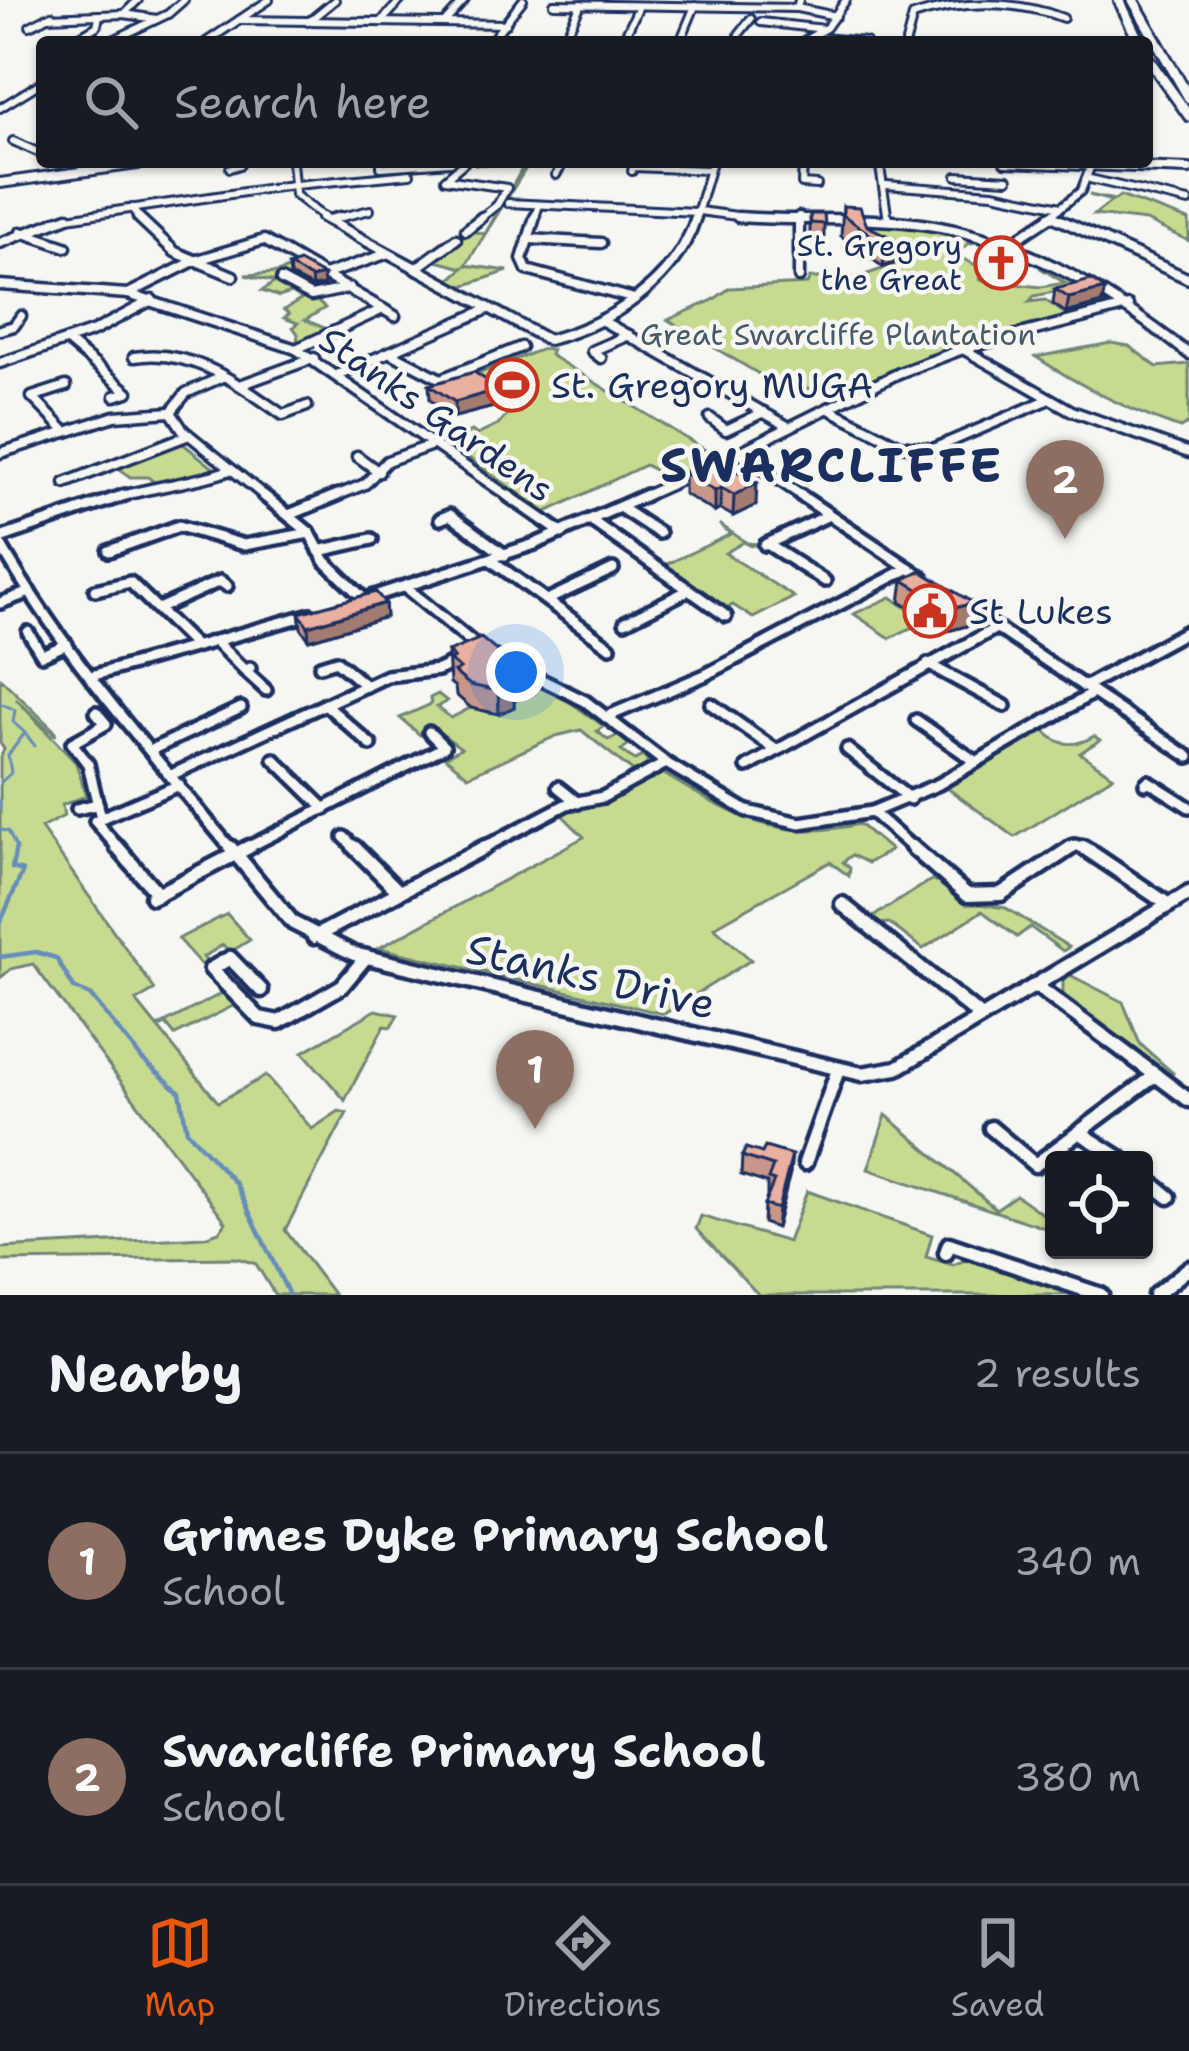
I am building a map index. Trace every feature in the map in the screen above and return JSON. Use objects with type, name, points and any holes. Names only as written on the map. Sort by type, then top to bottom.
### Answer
[{"type":"main road","points":[[1119,0],[1136,36]]},
{"type":"main road","points":[[1132,0],[1153,36]]},
{"type":"main road","points":[[1153,36],[1189,98]]},
{"type":"main road","points":[[1153,65],[1189,116]]},
{"type":"street","points":[[124,14],[138,0]]},
{"type":"street","points":[[122,36],[184,0]]},
{"type":"street","points":[[215,36],[269,0]]},
{"type":"street","points":[[308,22],[335,0]]},
{"type":"street","points":[[381,22],[401,0]]},
{"type":"street","points":[[444,22],[465,0]]},
{"type":"street","points":[[495,36],[523,0]]},
{"type":"street","points":[[814,36],[846,0]]},
{"type":"street","points":[[908,36],[916,13],[937,5],[987,0],[1037,6],[1063,18]]},
{"type":"street","points":[[555,2],[694,6],[754,13],[798,4],[836,16]]},
{"type":"street","points":[[566,36],[581,4]]},
{"type":"street","points":[[625,36],[639,6]]},
{"type":"street","points":[[682,36],[694,6]]},
{"type":"street","points":[[739,34],[754,13]]},
{"type":"street","points":[[31,26],[51,15],[124,14],[157,19]]},
{"type":"street","points":[[80,36],[97,26],[99,16]]},
{"type":"street","points":[[239,20],[506,23]]},
{"type":"street","points":[[761,22],[824,29]]},
{"type":"street","points":[[0,108],[36,86]]},
{"type":"street","points":[[11,140],[36,151]]},
{"type":"street","points":[[291,168],[289,184],[302,205],[542,339],[560,337],[601,320],[678,259],[710,168]]},
{"type":"street","points":[[458,168],[446,179],[507,188],[466,230]]},
{"type":"street","points":[[557,176],[561,168]]},
{"type":"street","points":[[803,168],[802,184],[817,185]]},
{"type":"street","points":[[880,168],[888,220]]},
{"type":"street","points":[[1048,168],[1090,174],[1189,202]]},
{"type":"street","points":[[0,183],[59,169]]},
{"type":"street","points":[[1011,243],[1061,207],[1090,174],[1187,169]]},
{"type":"street","points":[[0,243],[52,221],[289,184],[410,173]]},
{"type":"street","points":[[957,176],[1008,179]]},
{"type":"street","points":[[980,176],[980,192]]},
{"type":"street","points":[[886,185],[980,192],[1061,207]]},
{"type":"street","points":[[508,203],[888,220],[956,229],[1011,243],[1128,306],[1189,355]]},
{"type":"street","points":[[539,205],[522,259],[527,270],[632,298]]},
{"type":"street","points":[[132,208],[150,237],[233,276]]},
{"type":"street","points":[[328,220],[370,210]]},
{"type":"street","points":[[1049,215],[1188,282]]},
{"type":"street","points":[[799,277],[800,217]]},
{"type":"street","points":[[866,219],[866,233]]},
{"type":"street","points":[[21,232],[66,247]]},
{"type":"street","points":[[416,269],[456,238]]},
{"type":"street","points":[[529,239],[601,242]]},
{"type":"street","points":[[128,295],[194,261],[264,240],[395,316]]},
{"type":"street","points":[[327,274],[386,254]]},
{"type":"street","points":[[281,280],[318,297],[350,287]]},
{"type":"street","name":"Stanks Gardens","points":[[0,285],[152,300],[296,349],[562,533]]},
{"type":"street","points":[[0,363],[67,341],[152,300]]},
{"type":"street","points":[[347,604],[491,560],[592,522],[900,372],[963,349],[1128,306]]},
{"type":"street","points":[[296,349],[383,309]]},
{"type":"street","points":[[337,375],[488,309]]},
{"type":"street","points":[[0,330],[14,326],[21,316]]},
{"type":"street","points":[[601,320],[789,427]]},
{"type":"street","points":[[602,358],[592,351],[629,335]]},
{"type":"street","points":[[67,341],[128,392],[115,397]]},
{"type":"street","points":[[393,354],[441,380],[521,345]]},
{"type":"street","points":[[963,349],[1045,401],[1129,438],[1189,453]]},
{"type":"street","points":[[134,357],[161,351],[240,385],[283,415],[307,406]]},
{"type":"street","points":[[240,385],[314,358]]},
{"type":"street","points":[[681,379],[695,373]]},
{"type":"street","points":[[0,453],[115,416],[171,412],[186,393],[222,377]]},
{"type":"street","points":[[16,402],[66,386]]},
{"type":"street","points":[[32,398],[66,432]]},
{"type":"street","points":[[828,409],[900,445],[921,449],[1045,401]]},
{"type":"street","points":[[171,412],[174,422],[189,435],[310,532],[319,551],[364,599]]},
{"type":"street","points":[[710,418],[726,430],[764,412]]},
{"type":"street","points":[[65,482],[189,435]]},
{"type":"street","points":[[289,515],[365,484],[387,461],[434,444]]},
{"type":"street","points":[[738,453],[931,584]]},
{"type":"street","points":[[357,456],[379,472]]},
{"type":"street","points":[[1,547],[142,489],[191,484],[230,470]]},
{"type":"street","points":[[621,508],[659,533]]},
{"type":"street","points":[[440,519],[450,514],[505,555]]},
{"type":"street","points":[[825,581],[766,544],[829,515]]},
{"type":"street","points":[[592,522],[726,616]]},
{"type":"street","points":[[107,551],[180,524],[235,548],[258,548],[310,532]]},
{"type":"street","points":[[319,551],[372,539]]},
{"type":"street","points":[[360,544],[370,555]]},
{"type":"street","name":"Stanks Drive","points":[[1,547],[67,644],[293,923],[314,937],[366,957],[862,1074],[897,1068],[1189,893]]},
{"type":"street","points":[[491,560],[601,644]]},
{"type":"street","points":[[607,717],[705,674],[909,568]]},
{"type":"street","points":[[547,599],[613,569]]},
{"type":"street","points":[[158,609],[220,581],[227,586]]},
{"type":"street","points":[[95,590],[130,582],[195,646]]},
{"type":"street","points":[[406,588],[482,650],[585,701],[666,763],[747,811],[800,823],[872,812],[910,799],[1189,630]]},
{"type":"street","points":[[625,622],[689,590]]},
{"type":"street","points":[[0,603],[30,592]]},
{"type":"street","points":[[949,596],[1189,757]]},
{"type":"street","points":[[92,676],[329,609]]},
{"type":"street","points":[[747,767],[996,628]]},
{"type":"street","points":[[28,632],[42,655],[67,644]]},
{"type":"street","points":[[1176,637],[1189,645]]},
{"type":"street","points":[[214,641],[266,691]]},
{"type":"street","points":[[429,732],[444,747],[155,895],[95,821],[365,686],[400,672],[438,670],[482,650]]},
{"type":"street","points":[[320,666],[336,662],[365,686]]},
{"type":"street","points":[[928,664],[947,676],[959,676],[1005,706]]},
{"type":"street","points":[[326,704],[371,745]]},
{"type":"street","points":[[711,704],[776,750]]},
{"type":"street","points":[[151,750],[241,709]]},
{"type":"street","points":[[96,712],[106,724],[72,743],[88,764],[101,818]]},
{"type":"street","points":[[916,720],[975,761]]},
{"type":"street","points":[[847,748],[859,764],[910,799]]},
{"type":"street","points":[[274,759],[325,809]]},
{"type":"street","points":[[314,937],[398,891],[666,763]]},
{"type":"street","points":[[1144,784],[1148,781],[1189,807]]},
{"type":"street","points":[[558,787],[578,803]]},
{"type":"street","points":[[76,809],[98,804]]},
{"type":"street","points":[[872,812],[954,887],[987,898],[1001,894],[1076,845],[1090,849],[1169,905]]},
{"type":"street","points":[[344,837],[398,891]]},
{"type":"street","points":[[842,904],[981,1018]]},
{"type":"street","points":[[840,922],[854,914]]},
{"type":"street","points":[[261,990],[230,958],[211,969],[259,1018],[279,1022],[342,986],[366,957]]},
{"type":"street","points":[[1035,985],[1189,1100]]},
{"type":"street","points":[[805,1162],[838,1070]]},
{"type":"street","points":[[991,1128],[1035,1165],[1156,1076]]},
{"type":"street","points":[[1079,1132],[1109,1151]]},
{"type":"street","points":[[1153,1184],[1169,1197]]},
{"type":"street","points":[[946,1253],[949,1244],[1101,1295]]},
{"type":"street","points":[[1155,1295],[1189,1268]]},
{"type":"green space","points":[[526,168],[466,265],[508,271],[457,288],[447,282],[463,268],[429,259],[466,230],[485,234]]},
{"type":"green space","points":[[1089,195],[1115,200],[1120,196],[1189,220],[1189,241],[1146,221],[1094,215],[1112,201]]},
{"type":"green space","name":"Great Swarcliffe Plantation","points":[[870,223],[953,232],[981,240],[955,255],[982,268],[980,280],[1041,287],[1065,283],[1042,269],[1049,267],[1083,286],[1034,296],[1029,302],[1045,300],[1066,314],[1103,304],[1098,300],[1102,299],[1106,308],[924,357],[841,397],[820,388],[786,390],[668,320],[730,288],[807,284],[810,278],[856,278],[897,264],[877,249]]},
{"type":"green space","points":[[302,264],[301,272],[283,279],[321,299],[325,308],[305,320],[334,332],[296,349],[298,334],[293,327],[298,323],[284,318],[289,314],[284,310],[302,299],[291,293],[279,297],[262,291],[275,282],[245,275],[277,273]]},
{"type":"green space","points":[[1111,343],[1129,346],[1157,367],[1189,364],[1189,423],[1180,428],[1142,414],[1036,357]]},
{"type":"green space","points":[[542,349],[552,350],[550,355],[710,453],[732,456],[676,482],[645,465],[538,516],[527,509],[533,504],[445,441],[498,425],[515,406],[472,376]]},
{"type":"green space","points":[[182,443],[216,470],[183,482],[155,483],[148,477],[130,477],[119,468]]},
{"type":"green space","points":[[719,524],[747,543],[758,544],[751,546],[744,542],[725,553],[794,597],[753,618],[733,605],[726,608],[665,565],[731,534]]},
{"type":"green space","points":[[891,597],[925,621],[890,638],[854,614]]},
{"type":"green space","points":[[507,672],[560,695],[604,726],[597,731],[608,740],[619,735],[629,745],[621,751],[635,760],[643,756],[649,763],[635,773],[581,730],[556,736],[468,776],[445,757],[461,748],[435,729],[420,735],[400,718],[431,704],[430,698],[438,694],[447,701],[437,707],[451,718],[474,706],[495,711]]},
{"type":"green space","points":[[0,678],[54,730],[56,736],[16,699],[76,763],[86,796],[62,805],[64,816],[41,828],[155,990],[136,1001],[157,1027],[230,989],[243,1001],[175,1035],[166,1024],[158,1028],[218,1102],[266,1076],[312,1129],[339,1111],[347,1113],[285,1230],[334,1295],[275,1295],[256,1264],[237,1258],[0,1261],[0,1248],[204,1237],[219,1232],[226,1222],[33,964],[11,969],[0,978],[0,758],[4,749],[0,743]]},
{"type":"green space","points":[[1044,730],[1068,744],[1094,736],[1100,740],[1080,753],[1113,776],[1015,837],[947,788]]},
{"type":"green space","points":[[652,767],[750,820],[800,830],[859,824],[891,850],[868,863],[852,855],[843,862],[850,868],[849,876],[830,862],[714,927],[751,960],[664,1014],[379,948],[584,837],[561,814]]},
{"type":"green space","points":[[933,879],[967,902],[1006,908],[1069,947],[1063,951],[1030,927],[1017,937],[982,911],[923,949],[889,923],[878,924],[871,918]]},
{"type":"green space","points":[[227,914],[250,940],[230,952],[223,945],[203,957],[207,963],[202,966],[178,939]]},
{"type":"green space","points":[[1070,975],[1123,1002],[1140,1044],[1173,1073],[1063,996],[1063,979]]},
{"type":"green space","points":[[376,1010],[398,1015],[391,1027],[384,1026],[345,1100],[303,1052]]},
{"type":"green space","points":[[886,1115],[996,1209],[1016,1195],[1045,1216],[1045,1228],[868,1169]]},
{"type":"green space","points":[[807,1191],[932,1235],[926,1257],[953,1265],[968,1259],[1075,1295],[759,1295],[696,1229],[701,1216],[788,1242]]},
{"type":"building","points":[[843,206],[860,207],[867,226],[898,241],[885,245],[843,215]]},
{"type":"building","points":[[810,214],[824,214],[825,224],[811,223]]},
{"type":"building","points":[[995,242],[1016,244],[1023,254],[980,253]]},
{"type":"building","points":[[299,262],[323,275],[311,278],[289,266]]},
{"type":"building","points":[[1091,280],[1105,289],[1069,298],[1055,289]]},
{"type":"building","points":[[474,372],[500,389],[455,402],[429,385]]},
{"type":"building","points":[[713,457],[757,483],[734,495],[721,488],[715,491],[684,473]]},
{"type":"building","points":[[921,571],[973,603],[951,609],[903,580]]},
{"type":"building","points":[[376,592],[385,603],[308,626],[299,613]]},
{"type":"building","points":[[481,638],[505,658],[501,660],[515,677],[509,680],[514,684],[498,691],[470,685],[454,672],[460,669],[449,660],[454,658],[448,652]]},
{"type":"building","points":[[765,1147],[792,1155],[778,1209],[764,1205],[774,1181],[768,1179],[773,1166],[742,1156],[746,1148],[762,1153]]},
{"type":"waterway","points":[[0,703],[15,710],[13,722],[25,733]]},
{"type":"waterway","points":[[0,783],[11,773],[8,755],[25,733]]},
{"type":"waterway","points":[[25,733],[35,746]]},
{"type":"waterway","points":[[0,801],[0,808]]},
{"type":"waterway","points":[[0,830],[8,831],[16,848]]},
{"type":"waterway","points":[[0,923],[23,871],[12,868],[16,848]]},
{"type":"waterway","points":[[0,957],[36,952],[56,958],[74,988],[90,995],[142,1059],[180,1092],[187,1131],[236,1184],[289,1295]]},
{"type":"place","name":"St. Gregory the Great","points":[[1001,263]]},
{"type":"place","name":"St. Gregory MUGA","points":[[512,385]]},
{"type":"place","name":"Swarcliffe Primary School","points":[[1065,539]]},
{"type":"place","name":"St Lukes","points":[[930,611]]},
{"type":"place","name":"Grimes Dyke Primary School","points":[[535,1129]]},
{"type":"district","name":"SWARCLIFFE","points":[[832,465]]}]
